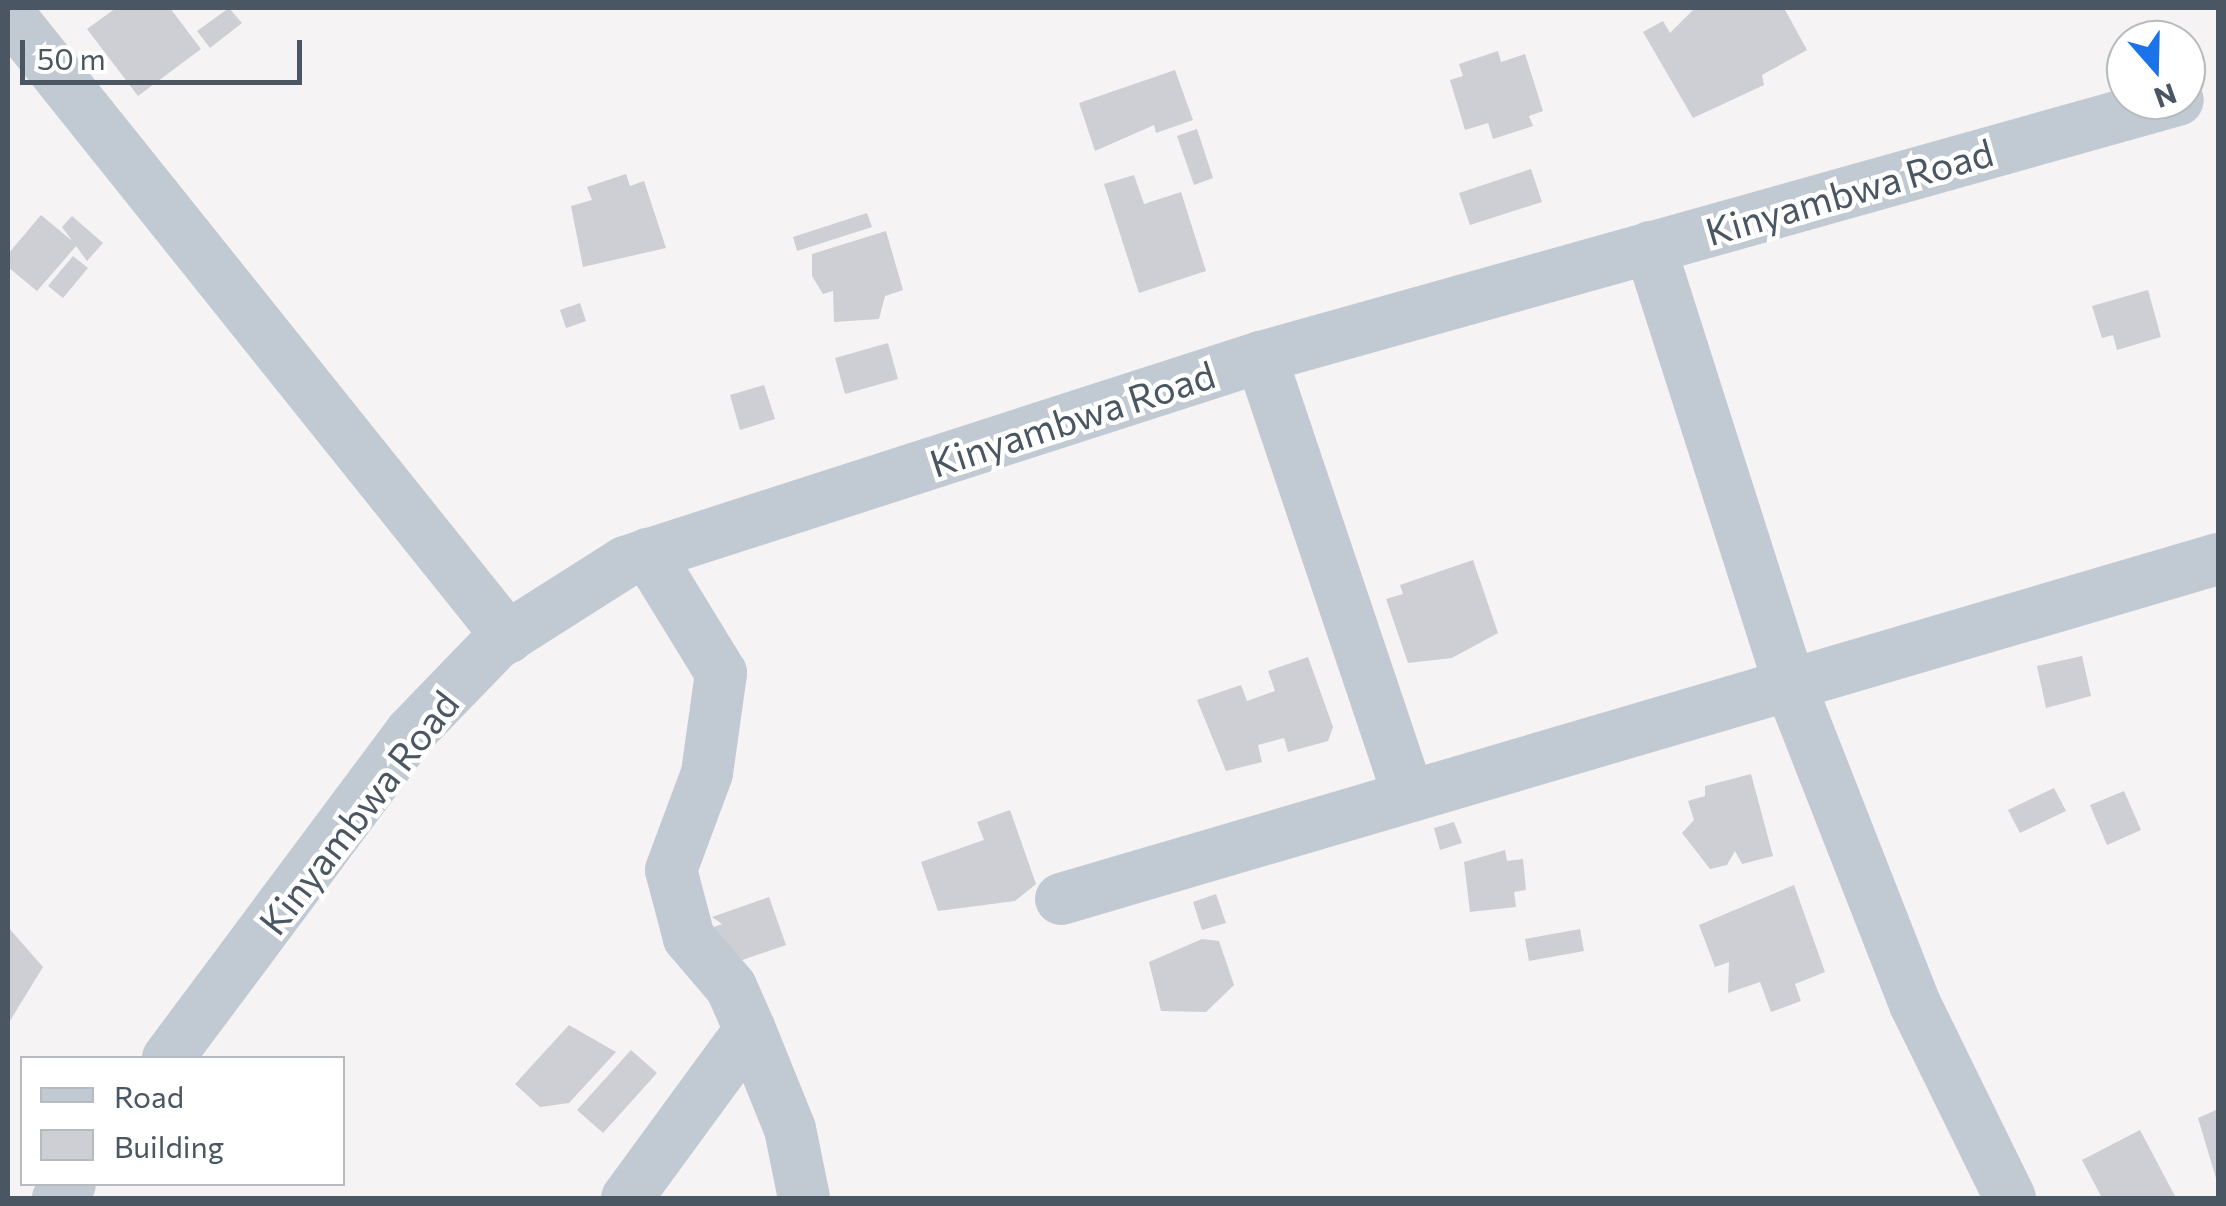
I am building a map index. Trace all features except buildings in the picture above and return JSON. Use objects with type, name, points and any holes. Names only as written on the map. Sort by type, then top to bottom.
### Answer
[{"type":"street","points":[[8,13],[508,638]]},
{"type":"street","name":"Kinyambwa Road","points":[[169,1056],[411,732],[508,638],[648,554],[1261,357],[2106,120]]},
{"type":"street","points":[[1650,247],[1788,680],[1915,1004],[2010,1198]]},
{"type":"street","points":[[1261,357],[1409,796]]},
{"type":"street","points":[[648,554],[720,673],[707,773],[671,870],[689,938],[731,988],[777,1086],[804,1198]]},
{"type":"street","points":[[1060,899],[1788,680],[2218,559]]},
{"type":"street","points":[[627,1198],[750,1030]]}]
